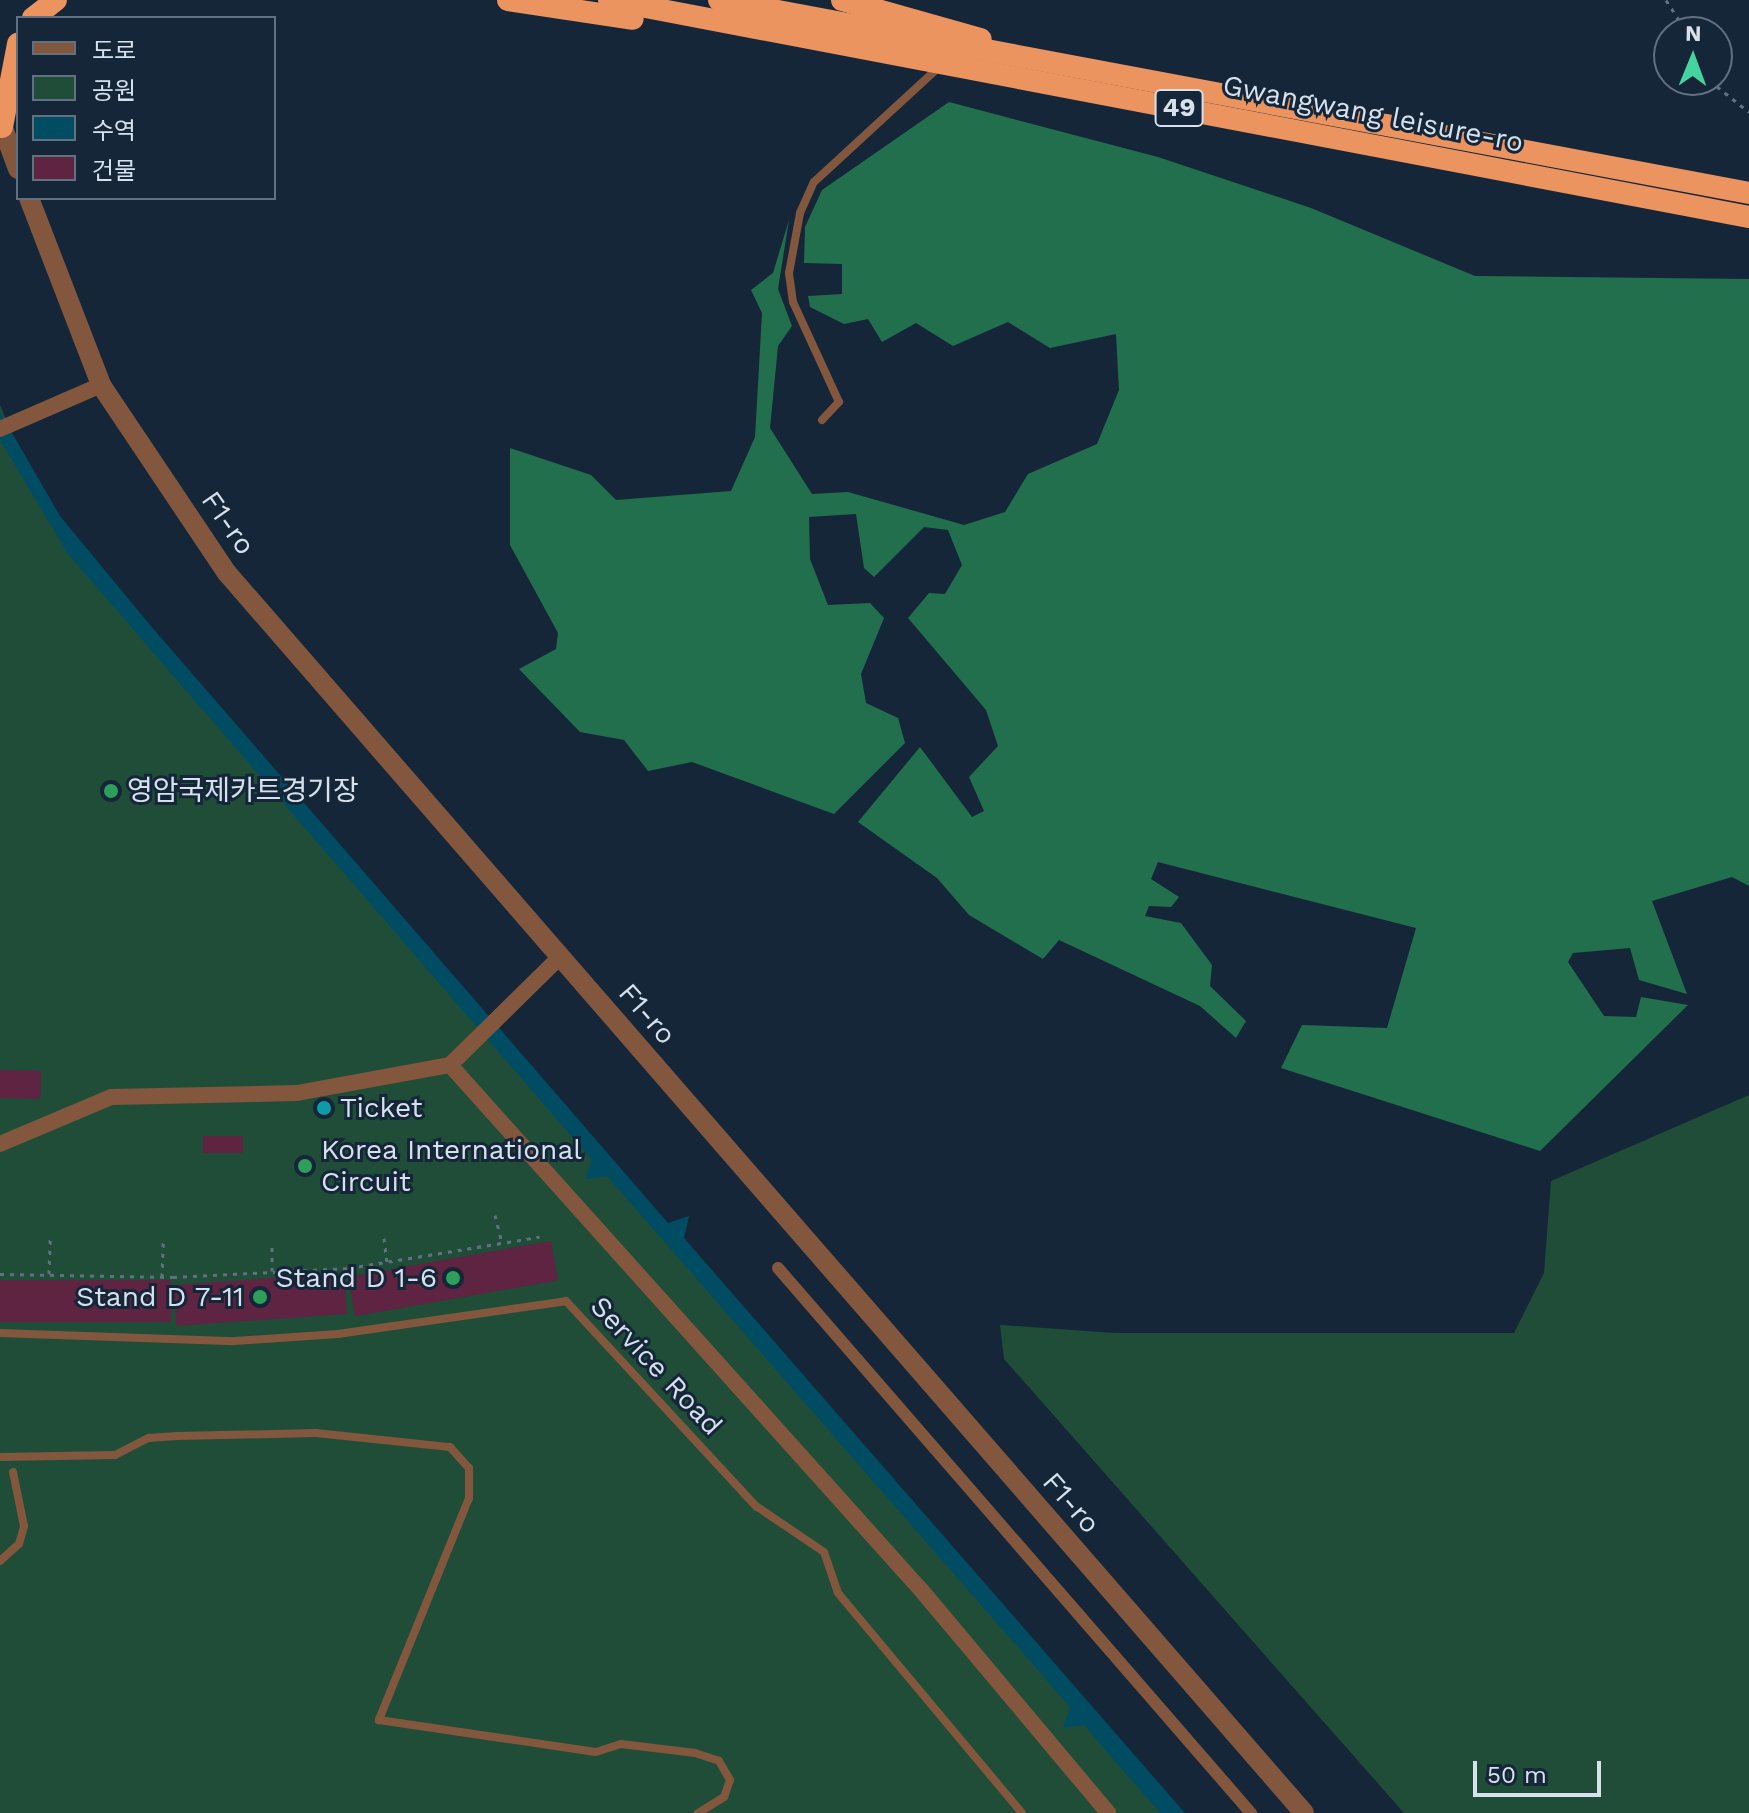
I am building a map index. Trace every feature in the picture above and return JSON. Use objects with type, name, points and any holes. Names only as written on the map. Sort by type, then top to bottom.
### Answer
[{"type":"highway","points":[[36,16],[56,0]]},
{"type":"highway","points":[[508,0],[741,36],[844,42]]},
{"type":"highway","name":"Gwangwang leisure-ro","points":[[609,0],[945,61],[1749,217]]},
{"type":"highway","name":"Gwangwang leisure-ro","points":[[719,0],[1749,193]]},
{"type":"highway","points":[[842,0],[1066,66]]},
{"type":"highway","points":[[1,124],[16,53]]},
{"type":"street","points":[[1,124],[16,164]]},
{"type":"street","name":"F1-ro","points":[[30,200],[101,385],[227,573],[1304,1813]]},
{"type":"street","points":[[0,429],[101,385]]},
{"type":"street","points":[[0,1144],[111,1097],[297,1093],[450,1065],[560,957]]},
{"type":"street","points":[[450,1065],[922,1591],[1108,1813]]},
{"type":"street","points":[[778,1268],[1251,1813]]},
{"type":"lane","points":[[822,420],[839,402],[793,302],[789,273],[800,213],[814,182],[945,61]]},
{"type":"lane","name":"Service Road","points":[[0,1333],[234,1341],[338,1334],[566,1301],[756,1506],[824,1552],[838,1593],[1022,1813]]},
{"type":"lane","points":[[0,1457],[115,1455],[149,1438],[301,1433],[450,1447],[469,1468],[469,1498],[379,1720],[596,1752],[621,1744],[695,1753],[719,1761],[730,1780],[724,1797],[698,1813]]},
{"type":"lane","points":[[0,1561],[19,1544],[24,1526],[13,1472]]},
{"type":"path","points":[[1729,96],[1749,112]]},
{"type":"path","points":[[495,1215],[502,1243]]},
{"type":"path","points":[[0,1274],[162,1277],[272,1271],[387,1263],[539,1237]]},
{"type":"path","points":[[48,1275],[50,1238]]},
{"type":"path","points":[[384,1238],[387,1263]]},
{"type":"path","points":[[162,1277],[163,1240]]},
{"type":"path","points":[[272,1242],[272,1271]]},
{"type":"green space","points":[[949,102],[1158,157],[1311,208],[1475,276],[1749,279],[1749,886],[1732,877],[1652,901],[1687,994],[1639,980],[1630,948],[1573,953],[1568,962],[1604,1016],[1636,1017],[1641,997],[1688,1005],[1540,1151],[1281,1068],[1302,1025],[1387,1028],[1416,928],[1158,862],[1151,879],[1179,897],[1171,907],[1149,906],[1145,916],[1181,923],[1212,965],[1210,986],[1246,1021],[1236,1038],[1200,1006],[1059,940],[1043,959],[969,915],[937,878],[858,822],[920,747],[972,817],[984,811],[969,777],[998,746],[986,710],[908,618],[929,593],[945,594],[962,565],[948,530],[924,527],[874,577],[864,568],[856,514],[809,517],[810,559],[828,605],[870,603],[884,618],[861,674],[866,703],[898,718],[905,743],[834,814],[692,762],[648,771],[624,740],[580,732],[519,669],[556,649],[558,633],[510,545],[510,448],[591,475],[616,500],[731,491],[755,437],[762,313],[751,290],[773,273],[789,220],[778,289],[792,326],[778,346],[770,428],[812,494],[848,492],[964,525],[1005,512],[1028,474],[1097,444],[1119,390],[1116,334],[1050,348],[1008,322],[953,346],[916,323],[882,342],[868,319],[844,324],[810,307],[808,296],[842,294],[842,264],[804,263],[805,227],[822,190]]},
{"type":"green space","name":"Korea International Circuit","points":[[0,405],[48,520],[1173,1813],[0,1813]]},
{"type":"green space","points":[[1749,1095],[1749,1813],[1404,1813],[1004,1359],[1000,1325],[1115,1333],[1514,1333],[1544,1273],[1551,1181]]},
{"type":"water","points":[[0,412],[60,516],[150,625],[668,1223],[689,1216],[684,1238],[1185,1813],[1160,1813],[1084,1725],[1063,1728],[1070,1707],[607,1176],[585,1179],[592,1160],[68,554],[0,440]]},
{"type":"building","points":[[0,1070],[41,1071],[41,1099],[0,1098]]},
{"type":"building","name":"Ticket","points":[[315,1103],[332,1103],[332,1113],[315,1113]]},
{"type":"building","points":[[203,1136],[243,1136],[243,1153],[203,1153]]},
{"type":"building","name":"Stand D 1-6","points":[[551,1241],[558,1280],[355,1316],[348,1277]]},
{"type":"building","name":"Stand D 7-11","points":[[344,1273],[347,1314],[176,1326],[173,1285]]},
{"type":"building","points":[[0,1280],[171,1280],[171,1322],[0,1322]]},
{"type":"place","name":"영암국제카트경기장","points":[[111,791]]},
{"type":"place","name":"Ticket","points":[[324,1108]]},
{"type":"place","name":"Korea International Circuit","points":[[305,1166]]},
{"type":"place","name":"Stand D 1-6","points":[[453,1278]]},
{"type":"place","name":"Stand D 7-11","points":[[260,1297]]}]
